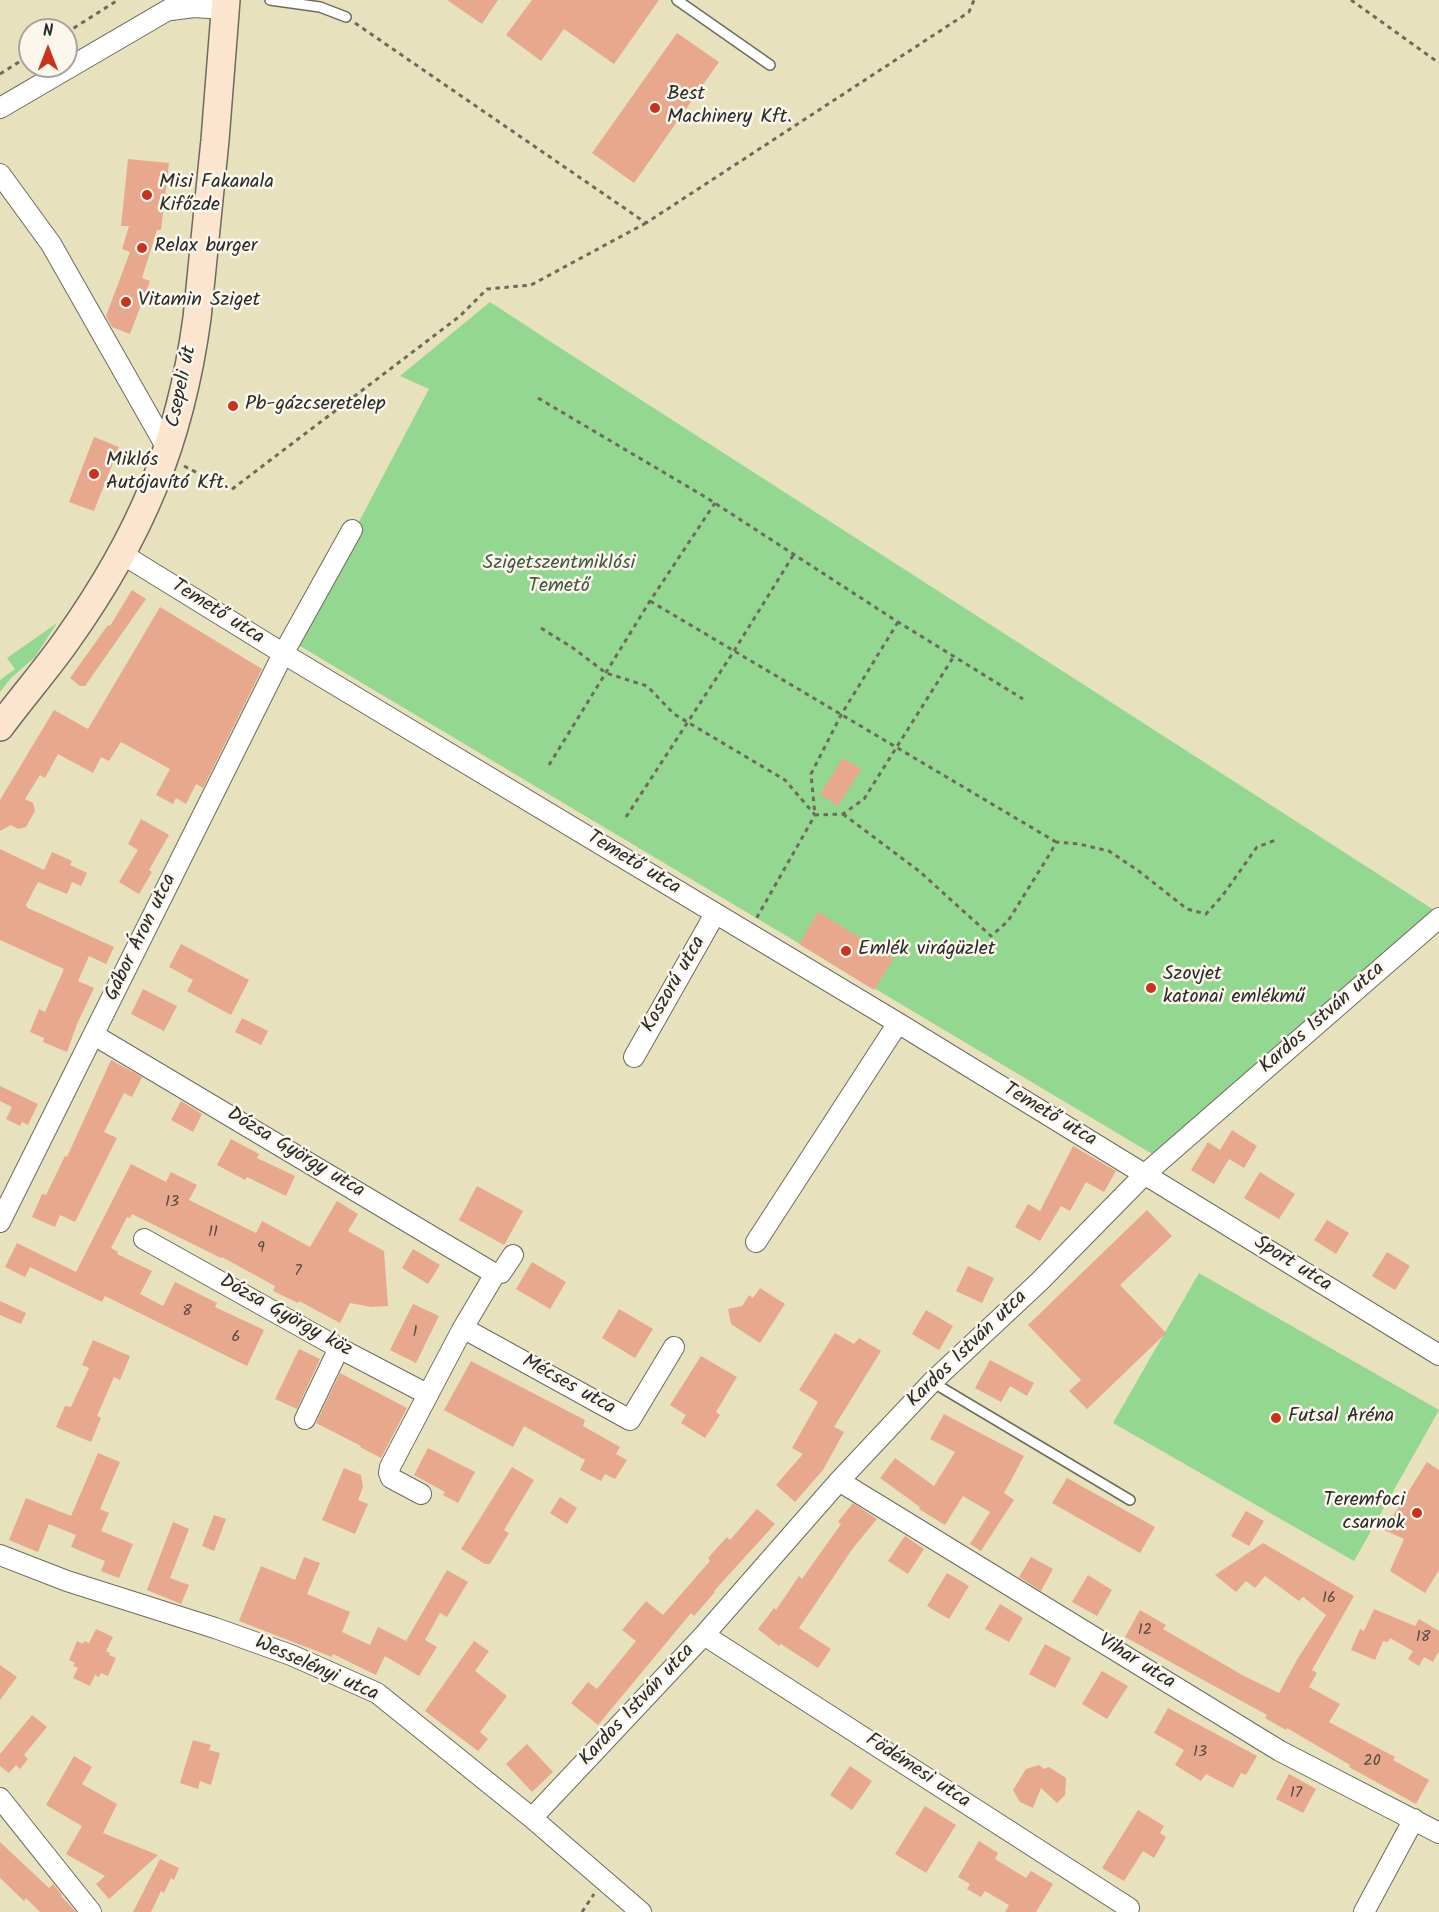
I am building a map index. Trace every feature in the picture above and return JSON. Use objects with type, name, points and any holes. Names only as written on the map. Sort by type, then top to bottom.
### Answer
[{"type":"street","points":[[0,108],[184,0]]},
{"type":"street","points":[[163,12],[225,4]]},
{"type":"street","name":"Csepeli út","points":[[0,727],[67,640],[122,554],[146,508],[168,450],[181,406],[196,326],[215,140],[225,4]]},
{"type":"street","points":[[0,174],[51,244],[168,450]]},
{"type":"street","name":"Gábor Áron utca","points":[[0,1222],[283,654],[352,530]]},
{"type":"street","name":"Temető utca","points":[[122,554],[283,654],[898,1023],[1144,1174]]},
{"type":"street","name":"Koszorú utca","points":[[634,1057],[716,914]]},
{"type":"street","name":"Kardos István utca","points":[[532,1818],[704,1635],[839,1481],[932,1382],[1039,1282],[1144,1174],[1439,918]]},
{"type":"street","points":[[756,1242],[898,1023]]},
{"type":"street","name":"Dózsa György utca","points":[[94,1035],[495,1274]]},
{"type":"street","name":"Sport utca","points":[[1144,1174],[1439,1355]]},
{"type":"street","name":"Dózsa György köz","points":[[144,1239],[339,1348],[427,1394]]},
{"type":"street","points":[[421,1494],[391,1478],[388,1473],[463,1328],[495,1274],[501,1273],[513,1255]]},
{"type":"street","name":"Mécses utca","points":[[463,1328],[630,1420],[674,1347]]},
{"type":"street","points":[[305,1419],[339,1348]]},
{"type":"street","name":"Vihar utca","points":[[839,1481],[1280,1751],[1439,1833]]},
{"type":"street","name":"Wesselényi utca","points":[[0,1555],[67,1581],[215,1628],[280,1652],[377,1693],[532,1818],[641,1912]]},
{"type":"street","name":"Födémesi utca","points":[[704,1635],[1129,1908]]},
{"type":"street","points":[[0,1798],[91,1912]]},
{"type":"street","points":[[1364,1912],[1414,1819]]},
{"type":"lane","points":[[270,0],[320,7],[346,17]]},
{"type":"lane","points":[[677,0],[770,65]]},
{"type":"lane","points":[[932,1382],[1130,1500]]},
{"type":"path","points":[[78,25],[118,0]]},
{"type":"path","points":[[168,450],[180,464],[231,490],[460,316],[487,289],[531,285],[646,223],[969,12],[974,0]]},
{"type":"path","points":[[1351,0],[1439,63]]},
{"type":"path","points":[[346,17],[646,223]]},
{"type":"path","points":[[0,74],[18,63]]},
{"type":"path","points":[[538,398],[715,503],[898,622],[1023,699]]},
{"type":"path","points":[[549,765],[650,601],[715,503]]},
{"type":"path","points":[[626,817],[794,554]]},
{"type":"path","points":[[650,601],[1056,842],[1109,851],[1187,909],[1206,914],[1223,895],[1257,847],[1276,840]]},
{"type":"path","points":[[747,933],[815,815],[811,774],[841,715],[898,622]]},
{"type":"path","points":[[542,628],[606,673],[647,686],[674,714],[785,780],[815,815]]},
{"type":"path","points":[[815,815],[843,814],[864,799],[954,656]]},
{"type":"path","points":[[843,814],[920,871],[991,936],[1008,921],[1056,842]]},
{"type":"green space","name":"Szigetszentmiklósi Temető","points":[[490,302],[1434,910],[1154,1155],[295,643],[429,389],[400,376]]},
{"type":"green space","points":[[57,623],[35,657],[11,678],[0,692],[0,680],[15,669],[7,658]]},
{"type":"green space","name":"Futsal Aréna","points":[[1199,1273],[1439,1410],[1354,1561],[1113,1423]]},
{"type":"building","points":[[447,0],[498,0],[482,24]]},
{"type":"building","points":[[532,0],[659,0],[614,64],[564,29],[541,61],[506,35]]},
{"type":"building","name":"Best Machinery Kft.","points":[[677,33],[719,62],[634,183],[592,153]]},
{"type":"building","points":[[128,159],[169,163],[161,230],[157,230],[142,278],[150,281],[130,334],[112,327],[106,316],[130,252],[122,249],[129,226],[121,226]]},
{"type":"building","name":"Miklós Autójavító Kft.","points":[[94,437],[119,447],[94,511],[69,502]]},
{"type":"building","points":[[132,590],[146,599],[85,686],[80,686],[70,678],[108,625],[110,626]]},
{"type":"building","points":[[160,607],[262,669],[203,788],[196,784],[186,804],[176,798],[173,804],[156,795],[170,769],[121,742],[109,761],[101,757],[93,773],[58,754],[45,778],[40,775],[25,799],[33,803],[35,811],[26,827],[18,829],[11,825],[0,831],[0,800],[54,710],[88,729]]},
{"type":"building","points":[[843,758],[861,769],[838,806],[820,794]]},
{"type":"building","points":[[141,819],[169,835],[149,870],[152,872],[139,894],[119,882],[138,850],[128,844]]},
{"type":"building","points":[[0,849],[44,870],[52,852],[72,861],[70,865],[87,873],[81,886],[72,882],[67,894],[38,882],[26,905],[28,908],[114,947],[106,964],[89,956],[78,981],[94,988],[67,1052],[43,1042],[44,1038],[30,1032],[39,1009],[45,1012],[64,969],[0,940]]},
{"type":"building","name":"Emlék virágüzlet","points":[[818,912],[894,958],[874,990],[799,944]]},
{"type":"building","points":[[181,944],[249,980],[231,1015],[187,991],[193,980],[169,967]]},
{"type":"building","points":[[143,989],[177,1006],[164,1031],[131,1014]]},
{"type":"building","points":[[242,1018],[268,1031],[261,1045],[235,1032]]},
{"type":"building","points":[[111,1060],[142,1077],[132,1097],[124,1093],[104,1132],[117,1138],[75,1222],[60,1215],[55,1227],[32,1217],[42,1194],[46,1195],[65,1156],[67,1157]]},
{"type":"building","points":[[0,1086],[38,1104],[28,1125],[22,1122],[20,1126],[6,1119],[12,1107],[0,1101]]},
{"type":"building","points":[[181,1101],[202,1114],[193,1132],[171,1120]]},
{"type":"building","points":[[1232,1130],[1257,1146],[1244,1168],[1229,1159],[1214,1184],[1191,1170],[1208,1142],[1220,1150]]},
{"type":"building","points":[[231,1139],[259,1154],[257,1158],[295,1176],[286,1196],[247,1177],[245,1180],[217,1165]]},
{"type":"building","points":[[1073,1146],[1116,1171],[1104,1192],[1086,1182],[1070,1211],[1061,1206],[1040,1241],[1015,1227],[1028,1204],[1040,1211]]},
{"type":"building","points":[[131,1164],[166,1182],[171,1172],[197,1185],[189,1200],[256,1233],[262,1221],[310,1247],[337,1201],[358,1214],[348,1231],[384,1251],[388,1306],[371,1307],[350,1303],[340,1323],[299,1301],[298,1303],[273,1291],[275,1286],[222,1257],[132,1214],[130,1218],[127,1217],[111,1248],[118,1252],[117,1254],[152,1271],[140,1294],[163,1306],[175,1282],[217,1303],[215,1307],[264,1330],[247,1366],[105,1296],[102,1302],[30,1267],[25,1277],[5,1267],[17,1243],[76,1272]]},
{"type":"building","points":[[1260,1172],[1295,1194],[1279,1219],[1244,1198]]},
{"type":"building","points":[[477,1186],[523,1211],[504,1245],[459,1220]]},
{"type":"building","points":[[1147,1210],[1172,1236],[1120,1285],[1166,1333],[1087,1409],[1069,1391],[1081,1380],[1028,1325]]},
{"type":"building","points":[[1327,1220],[1349,1233],[1336,1254],[1314,1240]]},
{"type":"building","points":[[413,1249],[440,1265],[428,1284],[402,1268]]},
{"type":"building","points":[[1387,1252],[1410,1266],[1395,1290],[1372,1276]]},
{"type":"building","points":[[532,1262],[566,1282],[550,1309],[516,1289]]},
{"type":"building","points":[[968,1266],[994,1278],[982,1303],[956,1291]]},
{"type":"building","points":[[760,1288],[785,1304],[760,1343],[731,1324],[728,1309],[742,1306],[749,1295],[753,1298]]},
{"type":"building","points":[[0,1301],[26,1313],[21,1324],[0,1315]]},
{"type":"building","points":[[413,1304],[439,1316],[416,1363],[390,1350]]},
{"type":"building","points":[[619,1309],[653,1329],[635,1358],[602,1338]]},
{"type":"building","points":[[926,1310],[953,1326],[939,1350],[912,1334]]},
{"type":"building","points":[[835,1333],[854,1344],[859,1338],[881,1351],[834,1427],[844,1432],[823,1470],[795,1502],[776,1485],[803,1454],[792,1448],[818,1402],[799,1390]]},
{"type":"building","points":[[93,1340],[130,1356],[120,1380],[114,1377],[97,1416],[101,1418],[91,1442],[56,1427],[65,1406],[71,1407],[89,1368],[82,1365]]},
{"type":"building","points":[[299,1349],[320,1359],[297,1409],[275,1399]]},
{"type":"building","points":[[701,1356],[737,1377],[716,1412],[720,1415],[705,1438],[681,1423],[686,1415],[670,1405]]},
{"type":"building","points":[[990,1360],[1034,1383],[1027,1396],[1010,1386],[1001,1402],[975,1388]]},
{"type":"building","points":[[471,1361],[585,1420],[583,1426],[620,1447],[616,1454],[627,1460],[615,1479],[605,1474],[601,1481],[580,1470],[585,1460],[524,1426],[513,1447],[444,1410]]},
{"type":"building","points":[[340,1373],[407,1408],[381,1458],[316,1423]]},
{"type":"building","points":[[944,1414],[1024,1456],[1004,1493],[1014,1500],[981,1551],[970,1544],[990,1512],[963,1496],[945,1525],[919,1509],[920,1507],[880,1478],[895,1458],[934,1486],[955,1452],[930,1439]]},
{"type":"building","points":[[428,1448],[475,1472],[458,1503],[443,1495],[445,1492],[414,1475]]},
{"type":"building","points":[[98,1453],[120,1462],[100,1509],[109,1513],[101,1531],[133,1544],[119,1578],[101,1571],[105,1561],[71,1547],[76,1535],[49,1524],[38,1552],[9,1540],[26,1498],[71,1516]]},
{"type":"building","name":"Teremfoci csarnok","points":[[1427,1462],[1439,1470],[1439,1570],[1425,1593],[1390,1571],[1404,1539],[1384,1530]]},
{"type":"building","points":[[512,1467],[534,1480],[504,1530],[509,1533],[490,1564],[485,1564],[461,1549]]},
{"type":"building","points":[[344,1468],[361,1475],[363,1487],[358,1500],[368,1504],[355,1534],[322,1520]]},
{"type":"building","points":[[1067,1478],[1155,1527],[1140,1553],[1052,1503]]},
{"type":"building","points":[[560,1497],[577,1508],[567,1524],[550,1513]]},
{"type":"building","points":[[853,1503],[877,1519],[853,1548],[799,1628],[831,1649],[818,1668],[781,1644],[779,1646],[758,1629],[774,1608],[776,1610],[799,1576],[802,1579],[841,1524],[838,1522]]},
{"type":"building","points":[[757,1509],[775,1524],[694,1616],[691,1613],[598,1725],[571,1703],[588,1682],[597,1689],[636,1641],[622,1630],[646,1601],[663,1615],[710,1561],[708,1558],[727,1537],[730,1540]]},
{"type":"building","points":[[1246,1511],[1264,1521],[1249,1546],[1231,1536]]},
{"type":"building","points":[[214,1515],[226,1519],[214,1551],[202,1546]]},
{"type":"building","points":[[173,1522],[189,1529],[170,1578],[189,1585],[181,1604],[147,1590]]},
{"type":"building","points":[[905,1536],[924,1549],[908,1574],[888,1561]]},
{"type":"building","points":[[1263,1543],[1354,1596],[1312,1670],[1317,1673],[1309,1687],[1340,1704],[1329,1722],[1395,1757],[1393,1760],[1429,1780],[1416,1804],[1349,1767],[1350,1765],[1287,1728],[1286,1730],[1265,1718],[1267,1715],[1125,1637],[1140,1610],[1166,1625],[1163,1629],[1244,1676],[1279,1693],[1326,1615],[1303,1597],[1299,1601],[1265,1576],[1255,1588],[1246,1581],[1236,1592],[1215,1575]]},
{"type":"building","points":[[304,1557],[320,1563],[307,1594],[350,1612],[342,1632],[370,1645],[378,1627],[406,1641],[447,1570],[468,1582],[447,1617],[440,1613],[425,1640],[437,1647],[419,1676],[385,1656],[376,1675],[333,1654],[332,1657],[239,1621],[261,1566],[295,1580]]},
{"type":"building","points":[[1031,1557],[1053,1569],[1041,1591],[1019,1577]]},
{"type":"building","points":[[947,1573],[969,1586],[949,1619],[927,1606]]},
{"type":"building","points":[[1088,1575],[1112,1590],[1097,1616],[1072,1602]]},
{"type":"building","points":[[1000,1604],[1023,1618],[1009,1642],[985,1629]]},
{"type":"building","points":[[1374,1609],[1415,1626],[1419,1619],[1439,1631],[1439,1651],[1433,1662],[1424,1657],[1419,1666],[1408,1659],[1413,1651],[1390,1638],[1388,1642],[1383,1641],[1375,1660],[1351,1650],[1360,1629],[1364,1631]]},
{"type":"building","points":[[96,1629],[113,1637],[106,1651],[116,1658],[108,1676],[101,1673],[99,1677],[95,1675],[90,1686],[73,1678],[78,1668],[73,1666],[75,1663],[69,1660],[77,1641],[83,1644],[84,1641],[89,1643]]},
{"type":"building","points":[[474,1641],[489,1651],[475,1671],[507,1696],[480,1732],[488,1739],[478,1751],[425,1711]]},
{"type":"building","points":[[1045,1644],[1071,1658],[1055,1688],[1029,1674]]},
{"type":"building","points":[[0,1665],[17,1677],[0,1700]]},
{"type":"building","points":[[1102,1671],[1128,1686],[1107,1719],[1082,1704]]},
{"type":"building","points":[[1168,1708],[1257,1756],[1246,1775],[1241,1773],[1233,1788],[1206,1774],[1201,1781],[1175,1765],[1184,1750],[1154,1733]]},
{"type":"building","points":[[32,1715],[47,1727],[24,1755],[28,1759],[20,1769],[16,1765],[9,1773],[0,1766],[0,1754]]},
{"type":"building","points":[[193,1740],[211,1745],[209,1750],[220,1753],[211,1785],[200,1781],[198,1789],[180,1783]]},
{"type":"building","points":[[527,1744],[553,1772],[532,1792],[506,1764]]},
{"type":"building","points":[[74,1756],[92,1767],[82,1784],[117,1804],[103,1833],[158,1855],[109,1899],[96,1884],[105,1876],[66,1854],[82,1826],[46,1805]]},
{"type":"building","points":[[1039,1765],[1044,1769],[1049,1767],[1066,1778],[1065,1795],[1057,1803],[1041,1788],[1033,1808],[1020,1802],[1013,1790],[1026,1769]]},
{"type":"building","points":[[850,1766],[872,1781],[852,1810],[830,1795]]},
{"type":"building","points":[[1289,1774],[1316,1789],[1303,1813],[1276,1799]]},
{"type":"building","points":[[925,1806],[956,1825],[926,1873],[895,1854]]},
{"type":"building","points":[[1138,1810],[1164,1826],[1160,1833],[1166,1837],[1154,1858],[1143,1851],[1124,1881],[1102,1868]]},
{"type":"building","points":[[979,1841],[998,1853],[995,1859],[1026,1878],[1031,1871],[1053,1884],[1036,1912],[1005,1912],[1009,1905],[985,1891],[981,1897],[967,1889],[970,1884],[958,1877]]},
{"type":"building","points":[[0,1842],[49,1888],[53,1884],[76,1912],[40,1912],[26,1898],[24,1901],[0,1878]]},
{"type":"building","points":[[160,1859],[179,1868],[174,1880],[171,1878],[164,1893],[161,1891],[151,1912],[133,1912]]},
{"type":"place","name":"Best Machinery Kft.","points":[[655,108]]},
{"type":"place","name":"Misi Fakanala Kifőzde","points":[[147,195]]},
{"type":"place","name":"Relax burger","points":[[142,248]]},
{"type":"place","name":"Vitamin Sziget","points":[[126,302]]},
{"type":"place","name":"Pb-gázcseretelep","points":[[233,406]]},
{"type":"place","name":"Miklós Autójavító Kft.","points":[[94,474]]},
{"type":"place","name":"Emlék virágüzlet","points":[[846,951]]},
{"type":"place","name":"Szovjet katonai emlékmű","points":[[1151,988]]},
{"type":"place","name":"Futsal Aréna","points":[[1276,1418]]},
{"type":"place","name":"Teremfoci csarnok","points":[[1417,1513]]}]
